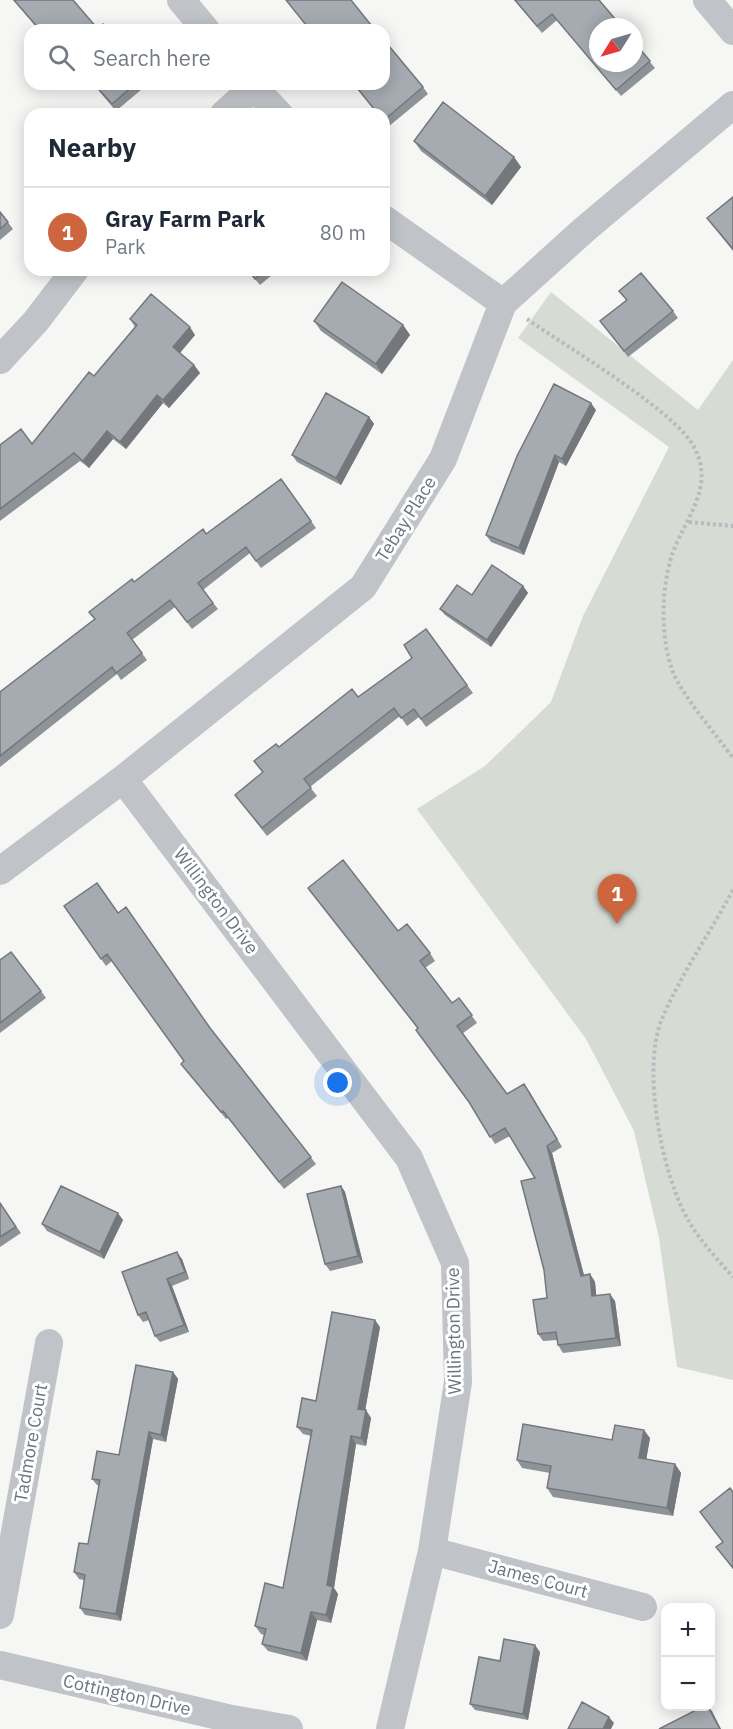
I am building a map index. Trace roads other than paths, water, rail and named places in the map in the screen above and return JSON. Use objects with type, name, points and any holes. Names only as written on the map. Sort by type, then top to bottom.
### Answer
[{"type":"street","points":[[181,0],[201,24]]},
{"type":"street","points":[[707,0],[733,31]]},
{"type":"street","points":[[230,108],[249,90]]},
{"type":"street","points":[[257,90],[273,108]]},
{"type":"street","name":"Tebay Place","points":[[0,871],[123,779],[363,587],[443,459],[502,303],[585,229],[733,105]]},
{"type":"street","points":[[390,223],[502,303]]},
{"type":"street","points":[[0,360],[36,321],[70,276]]},
{"type":"street","name":"Willington Drive","points":[[123,779],[409,1158],[455,1263],[458,1382],[432,1551],[390,1729]]},
{"type":"street","name":"Tadmore Court","points":[[0,1615],[49,1343]]},
{"type":"street","name":"James Court","points":[[432,1551],[643,1607]]},
{"type":"street","name":"Cottington Drive","points":[[0,1665],[227,1718],[289,1729]]},
{"type":"place","name":"Gray Farm Park","points":[[617,924]]}]
